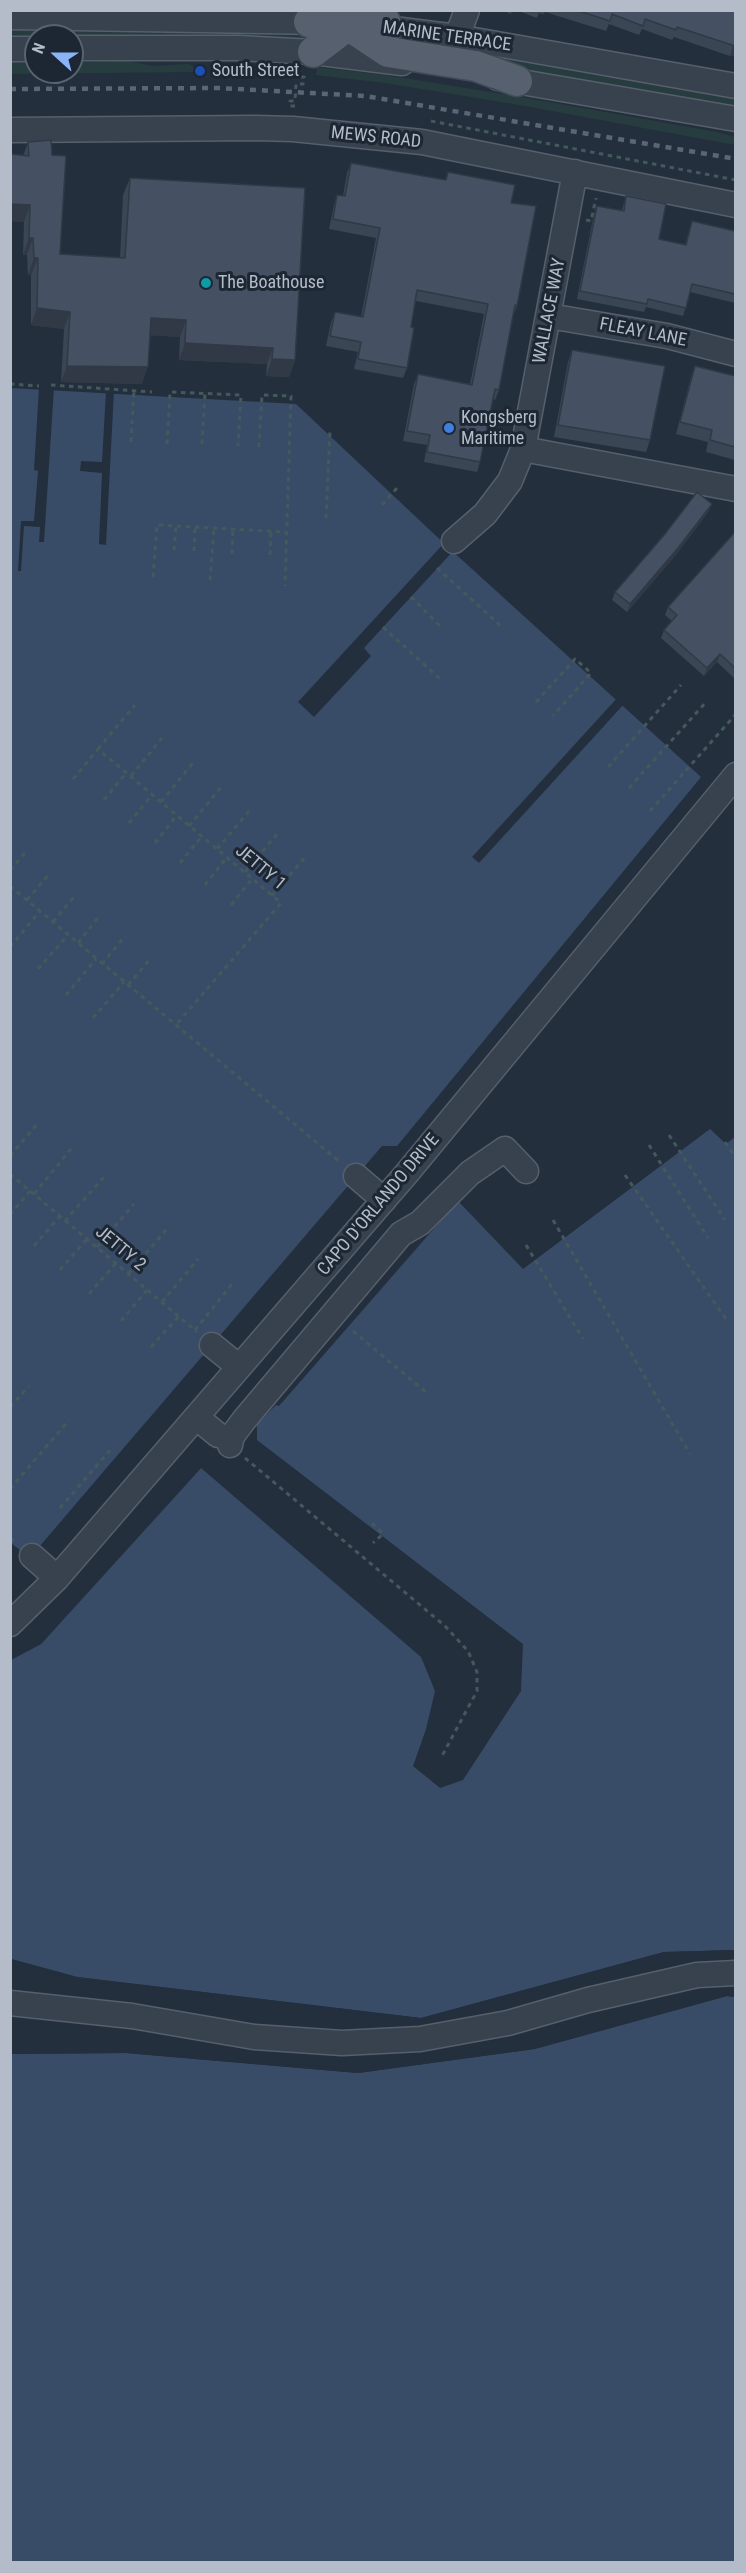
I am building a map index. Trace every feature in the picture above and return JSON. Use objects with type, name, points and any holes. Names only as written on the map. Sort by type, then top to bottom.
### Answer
[{"type":"main road","points":[[313,52],[339,15],[363,36],[388,52],[476,66],[518,81]]},
{"type":"street","points":[[458,37],[467,10]]},
{"type":"street","name":"MARINE TERRACE","points":[[26,15],[339,15],[384,19],[458,37],[735,86]]},
{"type":"street","name":"MARINE TERRACE","points":[[84,48],[238,48],[313,52],[518,81],[735,119]]},
{"type":"street","name":"MEWS ROAD","points":[[10,130],[293,129],[422,142],[735,205]]},
{"type":"street","name":"WALLACE WAY","points":[[454,541],[485,514],[510,481],[523,449],[575,172]]},
{"type":"street","name":"FLEAY LANE","points":[[549,316],[667,336],[735,354]]},
{"type":"street","points":[[523,449],[735,489]]},
{"type":"street","name":"CAPO D'ORLANDO DRIVE","points":[[10,1624],[57,1578],[384,1200],[735,775]]},
{"type":"street","points":[[196,1417],[224,1440],[232,1436],[401,1234],[420,1223],[470,1173],[505,1149],[526,1171]]},
{"type":"street","points":[[356,1176],[384,1200]]},
{"type":"street","points":[[203,1337],[239,1368]]},
{"type":"street","points":[[32,1556],[57,1578]]},
{"type":"street","points":[[10,2003],[132,2016],[254,2037],[342,2043],[420,2039],[508,2023],[588,2000],[697,1975],[735,1973]]},
{"type":"path","points":[[10,384],[39,386]]},
{"type":"path","points":[[51,385],[152,392]]},
{"type":"path","points":[[131,442],[134,390]]},
{"type":"path","points":[[167,444],[170,392],[241,395],[238,446]]},
{"type":"path","points":[[202,444],[205,393]]},
{"type":"path","points":[[259,447],[262,394],[291,396],[285,586]]},
{"type":"path","points":[[326,518],[330,430]]},
{"type":"path","points":[[382,505],[397,488]]},
{"type":"path","points":[[153,577],[157,525],[286,532]]},
{"type":"path","points":[[174,550],[176,526]]},
{"type":"path","points":[[194,551],[195,527]]},
{"type":"path","points":[[210,580],[213,528]]},
{"type":"path","points":[[232,554],[233,529]]},
{"type":"path","points":[[270,555],[271,531]]},
{"type":"path","points":[[437,568],[501,626]]},
{"type":"path","points":[[411,597],[444,629]]},
{"type":"path","points":[[383,627],[440,679]]},
{"type":"path","points":[[536,702],[574,659],[582,665],[591,674],[553,716]]},
{"type":"path","points":[[608,767],[681,685]]},
{"type":"path","points":[[629,788],[707,702]]},
{"type":"path","points":[[73,779],[135,705]]},
{"type":"path","points":[[650,811],[735,714]]},
{"type":"path","points":[[131,776],[162,738]]},
{"type":"path","name":"JETTY 1","points":[[99,749],[281,903],[176,1025]]},
{"type":"path","points":[[161,802],[193,763]]},
{"type":"path","points":[[104,800],[126,772]]},
{"type":"path","points":[[189,826],[222,786]]},
{"type":"path","points":[[129,823],[152,795]]},
{"type":"path","points":[[217,849],[250,810]]},
{"type":"path","points":[[155,843],[177,815]]},
{"type":"path","points":[[245,872],[278,833]]},
{"type":"path","points":[[180,863],[202,837]]},
{"type":"path","points":[[10,870],[26,852]]},
{"type":"path","points":[[272,896],[306,856]]},
{"type":"path","points":[[205,885],[227,857]]},
{"type":"path","points":[[27,900],[50,873]]},
{"type":"path","points":[[231,905],[252,879]]},
{"type":"path","points":[[11,888],[356,1176]]},
{"type":"path","points":[[53,922],[76,894]]},
{"type":"path","points":[[10,946],[40,911]]},
{"type":"path","points":[[78,943],[100,915]]},
{"type":"path","points":[[39,969],[68,935]]},
{"type":"path","points":[[102,964],[125,936]]},
{"type":"path","points":[[128,985],[151,958]]},
{"type":"path","points":[[66,994],[97,959]]},
{"type":"path","points":[[93,1018],[124,982]]},
{"type":"path","points":[[10,1156],[39,1122]]},
{"type":"path","points":[[669,1135],[725,1220]]},
{"type":"path","points":[[724,1142],[735,1158]]},
{"type":"path","points":[[649,1144],[708,1238]]},
{"type":"path","points":[[34,1194],[71,1149]]},
{"type":"path","name":"JETTY 2","points":[[10,1174],[203,1337]]},
{"type":"path","points":[[625,1175],[726,1319]]},
{"type":"path","points":[[65,1221],[104,1178]]},
{"type":"path","points":[[10,1215],[30,1191]]},
{"type":"path","points":[[97,1247],[134,1204]]},
{"type":"path","points":[[34,1246],[60,1216]]},
{"type":"path","points":[[553,1220],[690,1454]]},
{"type":"path","points":[[128,1274],[167,1229]]},
{"type":"path","points":[[60,1270],[87,1239]]},
{"type":"path","points":[[526,1245],[583,1339]]},
{"type":"path","points":[[162,1302],[198,1259]]},
{"type":"path","points":[[89,1294],[116,1263]]},
{"type":"path","points":[[203,1337],[232,1284]]},
{"type":"path","points":[[121,1321],[147,1290]]},
{"type":"path","points":[[151,1347],[179,1316]]},
{"type":"path","points":[[352,1331],[427,1393]]},
{"type":"path","points":[[10,1407],[29,1386]]},
{"type":"path","points":[[10,1489],[69,1420]]},
{"type":"path","points":[[224,1440],[446,1626],[468,1651],[477,1672],[477,1691],[442,1756]]},
{"type":"path","points":[[60,1508],[111,1449]]},
{"type":"path","points":[[372,1523],[383,1534],[373,1543]]},
{"type":"green space","points":[[10,21],[329,27],[311,41],[84,36],[84,24],[24,24],[24,41],[11,41]]},
{"type":"green space","points":[[371,30],[735,92],[735,114],[554,81]]},
{"type":"green space","points":[[128,61],[153,66],[188,64],[196,68],[195,72],[84,73],[84,62]]},
{"type":"green space","points":[[11,62],[24,62],[24,74],[11,74]]},
{"type":"green space","points":[[317,67],[386,75],[717,132],[735,137],[735,145],[525,106],[385,83],[316,75]]},
{"type":"water","points":[[10,388],[296,404],[450,549],[701,777],[397,1146],[382,1146],[28,1560],[10,1544]]},
{"type":"water","points":[[710,1129],[726,1144],[735,1137],[735,1950],[664,1952],[421,2018],[77,1977],[11,1959],[10,1660],[41,1644],[201,1468],[421,1657],[435,1691],[426,1729],[413,1766],[440,1788],[463,1780],[521,1691],[523,1644],[257,1440],[257,1424],[276,1405],[279,1406],[458,1201],[523,1269]]},
{"type":"water","points":[[727,1996],[735,1997],[735,2562],[11,2562],[10,2054],[126,2053],[358,2073],[534,2049]]},
{"type":"pier","points":[[39,387],[54,388],[44,542],[39,542],[40,527],[24,526],[21,571],[18,571],[21,521],[34,521],[38,471],[34,470]]},
{"type":"pier","points":[[106,391],[114,391],[106,545],[99,544],[102,473],[80,471],[81,461],[102,462]]},
{"type":"pier","points":[[446,541],[455,549],[364,648],[371,656],[314,717],[298,702]]},
{"type":"pier","points":[[618,697],[625,703],[479,863],[472,857]]},
{"type":"pier","points":[[147,1421],[149,1423],[30,1562],[10,1548],[11,1543],[30,1558]]},
{"type":"pier","points":[[199,1466],[201,1468],[41,1644],[11,1660],[10,1657],[39,1642]]},
{"type":"pier","points":[[736,1950],[736,1953],[665,1955],[421,2021],[76,1980],[10,1962],[11,1959],[77,1977],[421,2018],[664,1952]]},
{"type":"pier","points":[[726,1993],[736,1994],[735,1997],[727,1996],[535,2049],[358,2073],[126,2053],[11,2054],[10,2051],[126,2050],[357,2070],[534,2046]]},
{"type":"building","points":[[576,10],[735,10],[735,46],[645,19],[643,26],[612,14],[610,21]]},
{"type":"building","name":"The Boathouse","points":[[51,140],[52,155],[66,156],[60,254],[125,258],[130,178],[305,188],[295,360],[272,359],[273,348],[185,343],[186,320],[151,318],[148,367],[67,366],[70,312],[37,308],[38,258],[34,258],[33,238],[29,238],[30,205],[10,204],[10,154],[29,156],[28,142]]},
{"type":"building","points":[[351,163],[446,180],[448,172],[515,185],[511,203],[536,206],[499,390],[495,389],[480,462],[427,452],[430,435],[407,431],[418,374],[472,385],[488,304],[417,290],[411,327],[414,328],[407,368],[358,359],[361,342],[330,336],[335,312],[363,317],[380,228],[333,219],[337,195],[345,196]]},
{"type":"building","points":[[626,196],[666,204],[659,239],[686,245],[692,221],[735,231],[735,294],[692,284],[686,308],[648,299],[647,304],[580,291],[597,206],[624,211]]},
{"type":"building","points":[[572,350],[665,366],[650,440],[558,425]]},
{"type":"building","points":[[695,366],[735,376],[735,447],[710,440],[712,430],[680,422]]},
{"type":"building","points":[[697,492],[712,504],[630,604],[615,592],[665,534]]},
{"type":"building","points":[[735,532],[735,668],[720,654],[707,668],[664,630],[677,615],[668,607]]},
{"type":"railway","points":[[10,89],[219,88],[365,96],[736,159]]},
{"type":"place","name":"South Street","points":[[200,71]]},
{"type":"place","name":"The Boathouse","points":[[206,283]]},
{"type":"place","name":"Kongsberg Maritime","points":[[449,428]]}]
